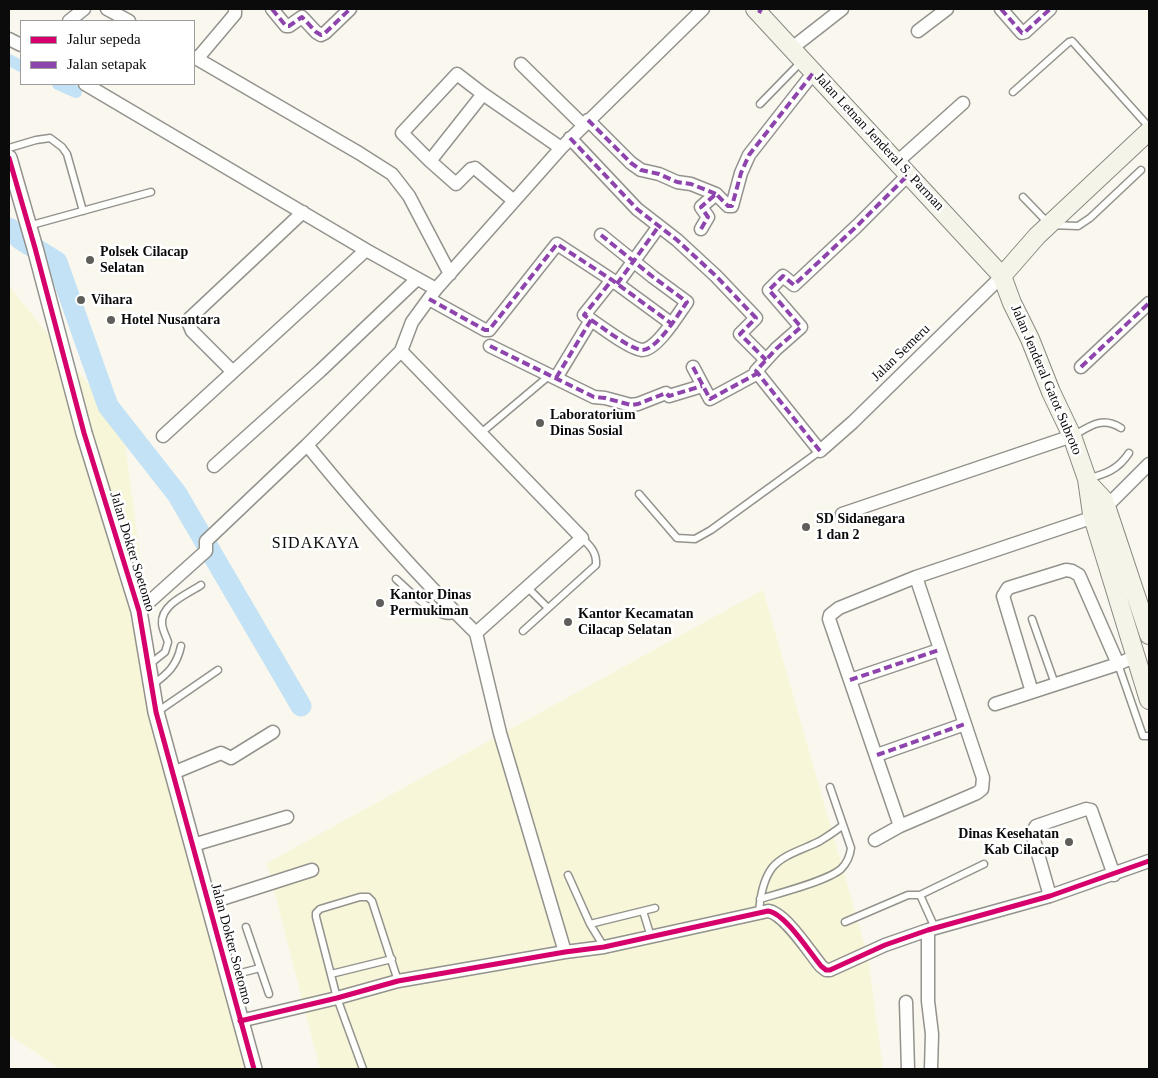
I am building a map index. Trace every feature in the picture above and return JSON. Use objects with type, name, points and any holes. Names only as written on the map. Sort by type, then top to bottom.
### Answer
[{"type":"main road","name":"Jalan Letnan Jenderal S. Parman","points":[[758,10],[1002,276]]},
{"type":"main road","points":[[1002,276],[1050,225],[1149,129]]},
{"type":"main road","name":"Jalan Jenderal Gatot Subroto","points":[[1002,276],[1012,303],[1030,339],[1051,392],[1072,436],[1088,482],[1090,506],[1099,511],[1149,635]]},
{"type":"main road","name":"Jalan Jenderal Gatot Subroto","points":[[1099,511],[1149,700]]},
{"type":"street","points":[[70,20],[84,9]]},
{"type":"street","points":[[107,9],[128,20]]},
{"type":"street","points":[[235,9],[235,14],[195,58],[359,152],[392,174],[409,196],[450,274]]},
{"type":"street","points":[[272,9],[286,26],[302,17],[321,35],[350,9]]},
{"type":"street","points":[[139,611],[401,351],[412,322],[432,294],[514,201],[570,138],[704,9]]},
{"type":"street","points":[[521,64],[585,123],[641,170],[659,174],[677,182],[691,184],[716,194],[728,206],[732,206],[741,173],[749,155],[803,60],[842,9]]},
{"type":"street","points":[[918,31],[947,9]]},
{"type":"street","points":[[1002,9],[1022,33],[1050,9]]},
{"type":"street","points":[[9,38],[20,44]]},
{"type":"street","points":[[514,201],[475,168],[471,169],[456,184],[402,133],[457,74],[561,148]]},
{"type":"street","points":[[87,85],[417,279],[432,294],[486,330],[489,330],[557,244],[672,324]]},
{"type":"street","points":[[430,161],[483,94]]},
{"type":"street","points":[[897,162],[963,103]]},
{"type":"street","points":[[570,138],[637,209],[716,276],[756,318],[740,334],[766,360]]},
{"type":"street","name":"Jalan Dokter Soetomo","points":[[9,158],[84,433],[139,611],[156,712],[254,1069]]},
{"type":"street","points":[[820,451],[756,372],[776,349],[801,327],[769,290],[783,276],[794,285],[909,174]]},
{"type":"street","points":[[701,229],[708,217],[701,207],[716,194]]},
{"type":"street","points":[[232,371],[192,331],[189,319],[303,212]]},
{"type":"street","points":[[601,235],[632,261],[687,302],[672,324],[652,345],[641,350],[613,335],[584,315],[632,261],[659,226]]},
{"type":"street","points":[[163,436],[366,250]]},
{"type":"street","name":"Jalan Semeru","points":[[820,451],[853,422],[1002,276]]},
{"type":"street","points":[[214,466],[320,371],[417,279]]},
{"type":"street","points":[[1081,367],[1149,303]]},
{"type":"street","points":[[553,376],[591,320]]},
{"type":"street","points":[[490,346],[601,398],[631,405],[666,393],[669,396],[702,386]]},
{"type":"street","points":[[401,351],[582,538],[476,632]]},
{"type":"street","points":[[693,367],[710,400],[758,373]]},
{"type":"street","points":[[842,514],[1072,436]]},
{"type":"street","points":[[307,445],[346,492],[457,614],[476,632],[500,733],[565,952]]},
{"type":"street","points":[[900,826],[829,619],[830,615],[839,608],[916,577],[1074,524],[1099,511],[1149,464]]},
{"type":"street","points":[[1032,692],[1003,596],[1008,588],[1066,570],[1079,575],[1118,664]]},
{"type":"street","points":[[875,840],[900,826],[982,789],[983,778],[916,577]]},
{"type":"street","points":[[850,680],[939,650]]},
{"type":"street","points":[[995,704],[1118,664],[1136,656]]},
{"type":"street","points":[[877,755],[965,724]]},
{"type":"street","points":[[173,773],[221,753],[231,758],[273,732]]},
{"type":"street","points":[[1050,896],[1032,833],[1036,826],[1086,809],[1091,810],[1114,875]]},
{"type":"street","points":[[193,846],[287,817]]},
{"type":"street","points":[[240,1021],[337,998],[398,981],[604,947],[768,911],[776,914],[788,925],[821,966],[826,970],[830,970],[885,945],[931,929],[1050,896],[1114,875],[1149,861]]},
{"type":"street","points":[[209,903],[312,870]]},
{"type":"street","points":[[931,929],[928,1002],[932,1034],[931,1069]]},
{"type":"street","points":[[906,1002],[908,1069]]},
{"type":"lane","points":[[1013,92],[1068,42],[1072,41],[1149,129]]},
{"type":"lane","points":[[760,104],[803,60]]},
{"type":"lane","points":[[9,148],[50,138],[62,147],[67,154],[83,211]]},
{"type":"lane","points":[[1024,197],[1050,225],[1078,226],[1090,218],[1141,170]]},
{"type":"lane","points":[[27,226],[151,192]]},
{"type":"lane","points":[[481,433],[553,376]]},
{"type":"lane","points":[[1072,436],[1095,424],[1106,422],[1113,423],[1120,428]]},
{"type":"lane","points":[[639,494],[678,538],[695,539],[711,530],[820,451]]},
{"type":"lane","points":[[1088,482],[1120,465],[1128,453]]},
{"type":"lane","points":[[523,631],[596,565],[593,548],[582,538]]},
{"type":"lane","points":[[396,579],[437,614],[448,617],[457,614]]},
{"type":"lane","points":[[149,665],[165,652],[168,642],[162,624],[163,614],[169,605],[201,586]]},
{"type":"lane","points":[[527,587],[548,608]]},
{"type":"lane","points":[[1032,620],[1055,684]]},
{"type":"lane","points":[[151,686],[168,674],[175,664],[181,646]]},
{"type":"lane","points":[[1118,664],[1143,736],[1149,736]]},
{"type":"lane","points":[[156,712],[218,670]]},
{"type":"lane","points":[[760,899],[805,885],[835,873],[846,864],[851,848],[830,787]]},
{"type":"lane","points":[[759,913],[760,899],[768,874],[777,863],[821,840],[843,825]]},
{"type":"lane","points":[[845,922],[908,895],[920,895],[984,864]]},
{"type":"lane","points":[[568,875],[590,924],[604,947]]},
{"type":"lane","points":[[920,895],[931,929]]},
{"type":"lane","points":[[363,1069],[337,998],[316,913],[320,909],[360,896],[368,896],[372,901],[398,981]]},
{"type":"lane","points":[[590,924],[655,908]]},
{"type":"lane","points":[[643,911],[651,937]]},
{"type":"lane","points":[[246,927],[269,994]]},
{"type":"lane","points":[[331,974],[392,959]]},
{"type":"lane","points":[[228,977],[260,968]]},
{"type":"green space","points":[[9,286],[123,427],[167,763],[247,1069],[60,1069],[9,1035]]},
{"type":"green space","points":[[763,590],[868,957],[883,1069],[320,1069],[267,863]]},
{"type":"waterway","points":[[9,60],[20,66]]},
{"type":"waterway","points":[[60,85],[76,92]]},
{"type":"waterway","points":[[9,228],[20,239],[57,262],[108,406],[177,494],[301,706]]},
{"type":"marked path","points":[[272,9],[286,26],[302,17],[321,35],[350,9]]},
{"type":"marked path","points":[[759,13],[761,9]]},
{"type":"marked path","points":[[1001,9],[1022,33],[1050,9]]},
{"type":"marked path","points":[[701,229],[708,217],[701,207],[716,194],[728,206],[732,206],[741,173],[749,155],[814,72]]},
{"type":"marked path","points":[[588,120],[631,163],[641,170],[659,174],[677,182],[691,184],[716,194]]},
{"type":"marked path","points":[[570,138],[637,209],[677,240],[716,276],[756,318],[740,334],[766,360]]},
{"type":"marked path","points":[[820,451],[756,371],[776,349],[801,327],[769,290],[783,276],[794,285],[909,174]]},
{"type":"marked path","points":[[617,284],[659,226]]},
{"type":"marked path","points":[[591,320],[623,342],[642,350],[648,348],[661,338],[687,302],[601,235]]},
{"type":"marked path","points":[[429,299],[485,330],[489,330],[557,244],[612,280],[672,324]]},
{"type":"marked path","points":[[556,378],[591,320],[584,315],[612,280]]},
{"type":"marked path","points":[[1081,367],[1149,303]]},
{"type":"marked path","points":[[490,346],[594,397],[631,405],[666,393],[669,396],[702,386]]},
{"type":"marked path","points":[[693,367],[710,399],[758,373]]},
{"type":"marked path","points":[[850,680],[939,650]]},
{"type":"marked path","points":[[877,755],[965,724]]},
{"type":"cycle path","points":[[9,158],[84,433],[139,611],[156,712],[254,1069]]},
{"type":"cycle path","points":[[240,1021],[337,998],[398,981],[604,947],[768,911],[775,913],[782,919],[797,934],[821,966],[826,970],[830,970],[885,945],[928,930],[1050,896],[1149,861]]},
{"type":"place","name":"Polsek Cilacap Selatan","points":[[90,260]]},
{"type":"place","name":"Vihara","points":[[81,300]]},
{"type":"place","name":"Hotel Nusantara","points":[[111,320]]},
{"type":"place","name":"Laboratorium Dinas Sosial","points":[[540,423]]},
{"type":"place","name":"SD Sidanegara 1 dan 2","points":[[806,527]]},
{"type":"place","name":"Kantor Dinas Permukiman","points":[[380,603]]},
{"type":"place","name":"Kantor Kecamatan Cilacap Selatan","points":[[568,622]]},
{"type":"place","name":"Dinas Kesehatan Kab Cilacap","points":[[1069,842]]},
{"type":"district","name":"SIDAKAYA","points":[[316,544]]}]
